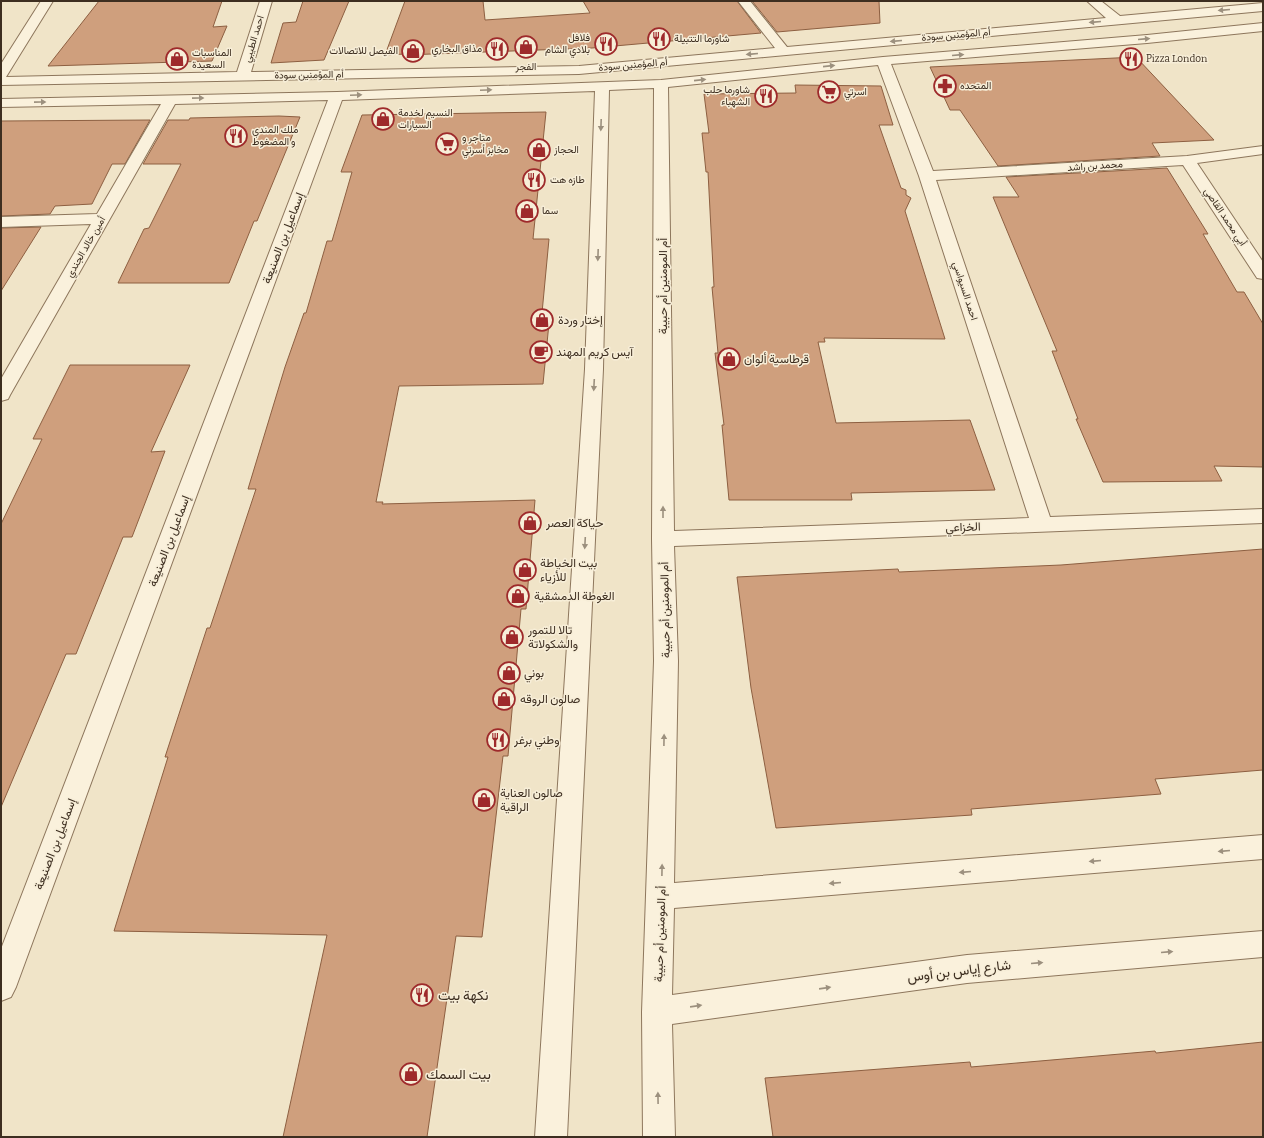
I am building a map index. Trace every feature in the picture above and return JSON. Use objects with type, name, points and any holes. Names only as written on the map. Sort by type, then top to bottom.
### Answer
[{"type":"street","points":[[1,74],[47,1]]},
{"type":"street","name":"احمد الطيبي","points":[[243,76],[266,1]]},
{"type":"street","points":[[744,1],[784,51]]},
{"type":"street","points":[[1093,1],[1117,20]]},
{"type":"street","name":"أم المؤمنين سودة","points":[[1,81],[579,70],[1263,7]]},
{"type":"street","name":"أم المؤمنين سودة","points":[[1,103],[337,96],[661,84],[883,61],[1148,39],[1263,27]]},
{"type":"street","name":"احمد السيواسي","points":[[883,61],[926,176],[1042,524]]},
{"type":"street","name":"أم المومنين أم حبيبة","points":[[659,1137],[657,1012],[666,661],[663,540],[661,84]]},
{"type":"street","points":[[551,1137],[594,369],[602,86]]},
{"type":"street","name":"إسماعيل بن الصنيعة","points":[[1,987],[337,96]]},
{"type":"street","name":"أمين خالد الجندي","points":[[1,395],[171,99]]},
{"type":"street","name":"محمد بن راشد","points":[[926,176],[1187,160],[1263,150]]},
{"type":"street","name":"أبي محمد القاصي","points":[[1187,160],[1263,274]]},
{"type":"street","points":[[1,222],[102,219]]},
{"type":"street","name":"الخزاعي","points":[[663,540],[1263,516]]},
{"type":"street","points":[[661,897],[1263,848]]},
{"type":"street","name":"شارع إياس بن أوس","points":[[657,1012],[967,969],[1263,944]]},
{"type":"building","points":[[99,1],[222,1],[213,27],[227,26],[212,61],[48,66]]},
{"type":"building","points":[[303,1],[349,1],[324,60],[271,63],[283,23],[296,22]]},
{"type":"building","points":[[405,1],[483,1],[485,20],[590,13],[583,1],[737,1],[761,33],[592,48],[385,55]]},
{"type":"building","points":[[752,1],[879,1],[880,23],[777,32]]},
{"type":"building","points":[[1136,57],[1214,140],[1152,143],[1160,156],[998,166],[960,110],[950,110],[930,67]]},
{"type":"building","points":[[795,85],[881,86],[893,125],[879,125],[901,188],[906,190],[906,195],[911,198],[905,211],[945,339],[824,338],[825,342],[818,342],[836,423],[970,420],[995,490],[851,493],[852,500],[729,500],[722,425],[724,425],[715,353],[718,353],[712,287],[714,287],[708,172],[706,172],[702,133],[709,133],[704,94],[796,93]]},
{"type":"building","points":[[546,112],[533,239],[549,239],[542,313],[550,313],[543,384],[399,386],[376,502],[383,502],[382,504],[535,500],[526,609],[521,609],[508,756],[503,756],[482,937],[456,936],[427,1137],[283,1137],[327,935],[114,931],[168,757],[165,757],[207,628],[210,628],[256,489],[248,489],[285,367],[304,313],[306,313],[327,241],[332,241],[352,172],[341,172],[362,115]]},
{"type":"building","points":[[300,117],[257,221],[254,221],[229,283],[118,283],[144,229],[149,228],[181,164],[143,164],[168,120],[189,120],[190,118]]},
{"type":"building","points":[[150,120],[125,164],[112,164],[92,204],[55,206],[50,214],[1,216],[1,121]]},
{"type":"building","points":[[1167,168],[1208,234],[1203,234],[1237,292],[1244,292],[1263,324],[1263,467],[1214,466],[1222,481],[1103,482],[1076,419],[1078,419],[1052,351],[1057,351],[993,197],[1019,197],[1006,177]]},
{"type":"building","points":[[41,227],[1,291],[1,228]]},
{"type":"building","points":[[70,365],[190,365],[151,452],[165,451],[132,537],[123,537],[76,654],[66,654],[1,807],[1,524],[42,439],[33,439]]},
{"type":"building","points":[[1263,549],[1263,770],[1155,779],[1161,794],[971,809],[972,815],[776,828],[751,688],[737,577],[898,569],[899,572],[1061,565]]},
{"type":"building","points":[[1263,1042],[1263,1137],[773,1137],[765,1078],[970,1062],[971,1067],[1155,1051],[1156,1053]]},
{"type":"place","name":"شاورما التتبيلة","points":[[659,39]]},
{"type":"place","name":"فلافل بلادي الشام","points":[[606,44]]},
{"type":"place","name":"الفجر","points":[[526,47]]},
{"type":"place","name":"مذاق البخاري","points":[[497,49]]},
{"type":"place","name":"الفيصل للاتصالات","points":[[413,51]]},
{"type":"place","name":"المناسبات السعيدة","points":[[177,59]]},
{"type":"place","name":"Pizza London","points":[[1131,59]]},
{"type":"place","name":"المتحده","points":[[945,86]]},
{"type":"place","name":"اسرتي","points":[[829,92]]},
{"type":"place","name":"شاورما حلب الشهباء","points":[[766,96]]},
{"type":"place","name":"النسيم لخدمة السيارات","points":[[383,119]]},
{"type":"place","name":"ملك المندي و المضغوط","points":[[236,136]]},
{"type":"place","name":"متاجر و مخابز أسرتي","points":[[447,144]]},
{"type":"place","name":"الحجاز","points":[[539,150]]},
{"type":"place","name":"طازه هت","points":[[534,180]]},
{"type":"place","name":"سما","points":[[527,211]]},
{"type":"place","name":"إختار وردة","points":[[542,320]]},
{"type":"place","name":"آيس كريم المهند","points":[[541,352]]},
{"type":"place","name":"قرطاسية ألوان","points":[[729,359]]},
{"type":"place","name":"حياكة العصر","points":[[530,523]]},
{"type":"place","name":"بيت الخياطة للأزياء","points":[[525,570]]},
{"type":"place","name":"الغوطة الدمشقية","points":[[518,596]]},
{"type":"place","name":"تالا للتمور والشكولاتة","points":[[512,637]]},
{"type":"place","name":"بوني","points":[[509,673]]},
{"type":"place","name":"صالون الروقه","points":[[504,699]]},
{"type":"place","name":"وطني برغر","points":[[498,740]]},
{"type":"place","name":"صالون العناية الراقية","points":[[484,800]]},
{"type":"place","name":"نكهة بيت","points":[[422,995]]},
{"type":"place","name":"بيت السمك","points":[[411,1074]]}]
